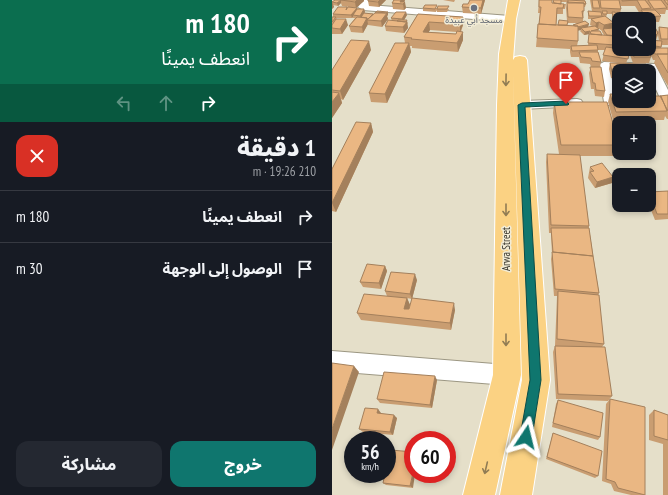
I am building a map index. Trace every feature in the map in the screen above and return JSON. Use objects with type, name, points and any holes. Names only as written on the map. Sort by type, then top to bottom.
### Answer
[{"type":"main road","name":"Arwa Street","points":[[480,495],[507,376],[513,105],[524,0]]},
{"type":"main road","name":"Arwa Street","points":[[512,9],[506,54],[513,105],[536,380],[516,495]]},
{"type":"main road","points":[[507,376],[536,380]]},
{"type":"street","points":[[368,0],[363,7],[512,9]]},
{"type":"street","points":[[612,65],[604,65],[612,95]]},
{"type":"street","points":[[656,76],[666,95],[656,96]]},
{"type":"street","points":[[513,105],[612,102]]},
{"type":"street","points":[[332,361],[507,376]]},
{"type":"building","points":[[335,0],[341,0],[337,3],[332,2]]},
{"type":"building","points":[[341,0],[357,0],[355,2]]},
{"type":"building","points":[[368,0],[380,0],[378,2]]},
{"type":"building","points":[[394,0],[401,0],[400,2],[405,2],[403,4],[392,3]]},
{"type":"building","points":[[470,0],[483,0],[481,8],[462,7],[463,4],[468,4]]},
{"type":"building","points":[[539,0],[552,0],[552,3],[564,4],[563,8],[557,8],[556,25],[539,24],[541,7],[539,7]]},
{"type":"building","points":[[553,0],[561,0],[561,4],[554,3]]},
{"type":"building","points":[[568,0],[585,1],[586,4],[568,3]]},
{"type":"building","points":[[592,0],[598,0],[600,8],[593,8]]},
{"type":"building","points":[[600,0],[619,0],[621,9],[601,8]]},
{"type":"building","points":[[637,0],[645,0],[651,8],[642,9]]},
{"type":"building","points":[[648,0],[661,0],[667,8],[654,9]]},
{"type":"building","points":[[567,2],[584,3],[584,11],[582,11],[583,18],[568,17]]},
{"type":"building","points":[[425,5],[437,5],[435,9],[423,8]]},
{"type":"building","points":[[438,6],[449,6],[447,9],[437,9]]},
{"type":"building","points":[[338,7],[347,7],[346,10],[348,7],[357,8],[351,15],[333,14]]},
{"type":"building","points":[[357,9],[364,9],[360,16],[353,15]]},
{"type":"building","points":[[641,10],[655,10],[661,16],[656,16],[656,12],[642,12]]},
{"type":"building","points":[[377,11],[388,12],[375,13]]},
{"type":"building","points":[[588,11],[601,12],[602,16],[589,16]]},
{"type":"building","points":[[602,11],[607,11],[607,14],[603,14]]},
{"type":"building","points":[[376,12],[387,13],[381,21],[367,20]]},
{"type":"building","points":[[396,12],[406,12],[402,19],[391,18]]},
{"type":"building","points":[[364,13],[373,14],[367,19],[361,17]]},
{"type":"building","points":[[418,14],[463,17],[460,24],[429,22],[423,32],[456,34],[457,31],[463,32],[457,43],[404,37]]},
{"type":"building","points":[[605,16],[612,21],[612,23],[604,25],[599,22],[596,23],[591,19]]},
{"type":"building","points":[[357,17],[367,18],[362,27],[349,26]]},
{"type":"building","points":[[336,19],[346,19],[340,29],[332,28],[332,25]]},
{"type":"building","points":[[388,20],[407,22],[403,27],[385,26]]},
{"type":"building","points":[[407,20],[406,22],[397,21]]},
{"type":"building","points":[[559,20],[568,21],[567,25],[558,25]]},
{"type":"building","points":[[585,21],[589,24],[578,27],[573,25]]},
{"type":"building","points":[[538,24],[578,26],[578,41],[537,38]]},
{"type":"building","points":[[595,26],[599,29],[591,31],[600,31],[602,35],[591,34],[590,31],[585,32],[581,28]]},
{"type":"building","points":[[659,27],[668,28],[668,39],[661,39]]},
{"type":"building","points":[[612,28],[612,35],[607,35],[603,29]]},
{"type":"building","points":[[589,34],[612,36],[612,45],[588,43]]},
{"type":"building","points":[[351,40],[369,41],[340,91],[332,90],[332,70]]},
{"type":"building","points":[[656,41],[662,41],[661,47],[656,46]]},
{"type":"building","points":[[395,43],[409,43],[385,94],[369,93]]},
{"type":"building","points":[[597,45],[598,50],[572,51],[571,46]]},
{"type":"building","points":[[606,47],[612,48],[612,56],[629,56],[628,59],[603,55]]},
{"type":"building","points":[[656,48],[668,48],[668,54],[656,54]]},
{"type":"building","points":[[579,52],[598,52],[601,62],[592,61],[591,58],[581,57]]},
{"type":"building","points":[[657,54],[668,54],[668,73]]},
{"type":"building","points":[[634,56],[651,57],[634,57]]},
{"type":"building","points":[[610,63],[646,64],[612,64],[612,72]]},
{"type":"building","points":[[590,67],[601,67],[605,91],[596,90]]},
{"type":"building","points":[[332,92],[339,93],[332,102]]},
{"type":"building","points":[[668,95],[668,111],[660,96]]},
{"type":"building","points":[[656,96],[661,96],[667,111],[616,112],[615,108],[656,108]]},
{"type":"building","points":[[554,102],[607,102],[612,120],[612,145],[561,145]]},
{"type":"building","points":[[356,122],[371,123],[332,203],[332,169]]},
{"type":"building","points":[[547,154],[580,155],[589,226],[551,225]]},
{"type":"building","points":[[602,163],[612,177],[597,182],[590,172],[594,171],[590,167]]},
{"type":"building","points":[[668,191],[668,214],[657,214],[656,192]]},
{"type":"building","points":[[551,228],[589,228],[593,256],[553,252]]},
{"type":"building","points":[[552,252],[593,256],[599,293],[555,289]]},
{"type":"building","points":[[367,264],[385,266],[379,283],[360,282]]},
{"type":"building","points":[[391,272],[415,274],[410,294],[385,291]]},
{"type":"building","points":[[558,291],[599,295],[604,344],[557,339]]},
{"type":"building","points":[[364,294],[407,298],[404,309],[409,309],[412,298],[454,303],[450,323],[357,313]]},
{"type":"building","points":[[555,346],[605,347],[612,396],[558,394]]},
{"type":"building","points":[[332,363],[354,366],[332,429]]},
{"type":"building","points":[[384,372],[435,376],[430,405],[377,399]]},
{"type":"building","points":[[610,399],[645,407],[645,495],[618,488],[615,482],[606,479]]},
{"type":"building","points":[[558,400],[603,413],[600,437],[553,423]]},
{"type":"building","points":[[365,408],[378,409],[377,413],[394,415],[390,431],[359,429]]},
{"type":"building","points":[[654,410],[668,415],[668,440],[654,436]]},
{"type":"building","points":[[553,433],[602,451],[598,476],[547,457]]},
{"type":"building","points":[[396,450],[404,451],[404,483],[411,483],[410,486],[383,483],[396,483]]},
{"type":"place","name":"مسجد أبي عبيدة","points":[[474,8]]},
{"type":"route","points":[[526,437],[536,380],[522,105],[566,104]]}]
